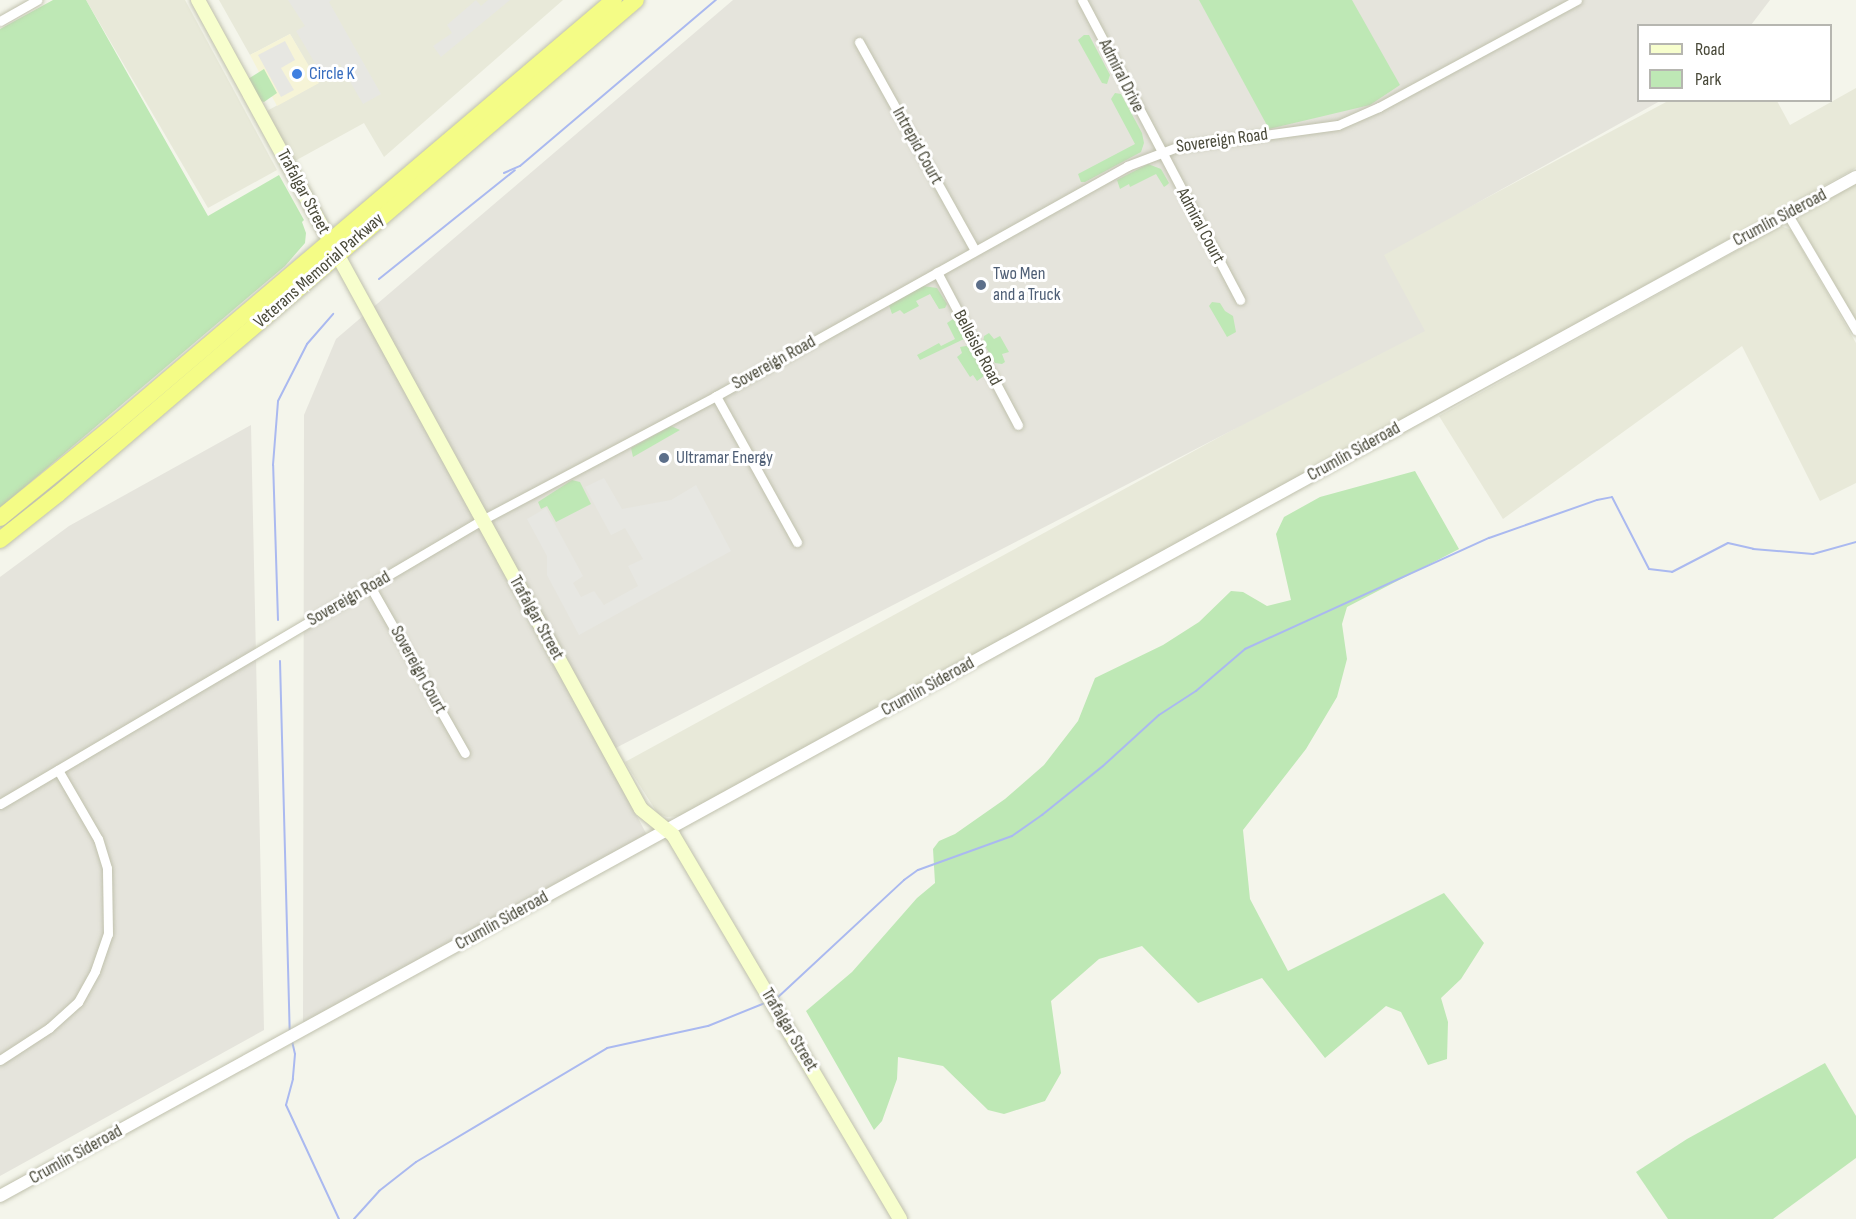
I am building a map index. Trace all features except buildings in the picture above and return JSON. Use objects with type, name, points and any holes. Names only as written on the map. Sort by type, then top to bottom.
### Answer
[{"type":"highway","name":"Veterans Memorial Parkway","points":[[0,519],[114,425],[614,0]]},
{"type":"highway","name":"Veterans Memorial Parkway","points":[[0,540],[58,494],[636,0]]},
{"type":"main road","name":"Trafalgar Street","points":[[198,0],[641,809],[673,835],[900,1219]]},
{"type":"street","points":[[0,21],[37,0]]},
{"type":"street","name":"Admiral Drive","points":[[1082,0],[1160,152]]},
{"type":"street","name":"Sovereign Road","points":[[0,804],[482,520],[716,396],[974,249],[1126,166],[1177,147],[1338,125],[1379,107],[1577,0]]},
{"type":"street","name":"Intrepid Court","points":[[859,42],[974,249]]},
{"type":"street","name":"Admiral Court","points":[[1160,152],[1240,300]]},
{"type":"street","name":"Crumlin Sideroad","points":[[0,1196],[1856,177]]},
{"type":"street","points":[[1788,215],[1856,330]]},
{"type":"street","name":"Belleisle Road","points":[[937,272],[1018,425]]},
{"type":"street","points":[[716,396],[797,542]]},
{"type":"street","name":"Sovereign Court","points":[[370,586],[465,753]]},
{"type":"street","points":[[0,1060],[49,1028],[78,1002],[95,971],[108,934],[107,868],[99,839],[58,770]]},
{"type":"shaded area","points":[[86,0],[185,0],[277,170],[208,208]]},
{"type":"shaded area","points":[[219,0],[563,0],[384,157],[364,123],[293,162],[265,112],[318,83],[290,34],[250,55]]},
{"type":"shaded area","points":[[288,0],[331,0],[329,2],[381,94],[363,104],[340,64],[322,75],[296,31],[305,26]]},
{"type":"shaded area","points":[[476,0],[481,6],[488,0],[510,0],[441,57],[433,46],[452,33],[447,25]]},
{"type":"shaded area","points":[[733,0],[1770,0],[1752,24],[1637,24],[1637,102],[1658,102],[1384,255],[1425,331],[604,754],[647,835],[303,1025],[304,415],[336,339]]},
{"type":"shaded area","points":[[290,34],[319,83],[277,106],[250,55]]},
{"type":"shaded area","points":[[285,41],[295,60],[281,68],[294,90],[281,97],[258,55]]},
{"type":"shaded area","points":[[1856,88],[1856,168],[1323,465],[682,816],[667,817],[658,814],[625,762],[1289,399],[1342,275],[1666,102],[1778,102],[1790,125]]},
{"type":"shaded area","points":[[1856,184],[1856,321],[1799,223],[1801,215]]},
{"type":"shaded area","points":[[1781,226],[1791,230],[1856,343],[1856,483],[1820,501],[1742,346],[1503,519],[1439,416]]},
{"type":"shaded area","points":[[251,425],[264,1030],[0,1176],[0,577],[69,526]]},
{"type":"shaded area","points":[[604,478],[622,509],[671,500],[696,485],[731,551],[579,635],[547,575],[547,556],[527,519],[546,508],[583,576],[573,583],[581,597],[594,591],[604,605],[638,586],[628,566],[643,559],[625,528],[611,535],[585,487]]},
{"type":"green space","points":[[53,0],[86,0],[208,216],[279,175],[304,220],[302,222],[306,233],[305,243],[285,266],[0,508],[0,29]]},
{"type":"green space","points":[[1199,0],[1352,0],[1400,85],[1370,105],[1269,129]]},
{"type":"green space","points":[[1084,35],[1089,35],[1110,75],[1107,84],[1102,83],[1078,40]]},
{"type":"green space","points":[[264,69],[277,93],[264,102],[260,101],[248,79]]},
{"type":"green space","points":[[1115,93],[1121,94],[1142,133],[1144,143],[1141,152],[1081,182],[1078,174],[1135,144],[1111,99]]},
{"type":"green space","points":[[1148,164],[1161,169],[1169,183],[1164,187],[1156,174],[1130,187],[1129,184],[1120,189],[1117,180]]},
{"type":"green space","points":[[923,286],[937,288],[947,304],[945,308],[939,309],[930,294],[916,301],[919,306],[904,314],[900,310],[892,314],[889,305]]},
{"type":"green space","points":[[1212,302],[1220,303],[1225,311],[1233,316],[1236,332],[1227,337],[1209,306]]},
{"type":"green space","points":[[953,319],[957,320],[964,339],[920,360],[917,355],[939,343],[941,346],[955,339],[947,323]]},
{"type":"green space","points":[[989,333],[994,339],[1000,336],[1009,352],[1002,354],[1005,362],[1002,364],[995,363],[983,342],[984,336]]},
{"type":"green space","points":[[960,347],[971,347],[985,371],[984,376],[977,381],[973,375],[970,377],[957,357],[962,353]]},
{"type":"green space","points":[[671,426],[680,430],[633,457],[631,448]]},
{"type":"green space","points":[[1415,471],[1459,549],[1347,607],[1342,624],[1347,659],[1337,697],[1306,749],[1243,830],[1250,899],[1288,971],[1444,893],[1484,943],[1461,979],[1441,998],[1448,1022],[1447,1059],[1428,1065],[1401,1012],[1386,1006],[1325,1058],[1262,978],[1198,1003],[1142,946],[1099,959],[1051,1001],[1061,1073],[1045,1101],[1004,1114],[988,1110],[943,1066],[898,1057],[897,1079],[882,1121],[874,1130],[806,1011],[852,972],[917,898],[935,883],[933,849],[939,841],[955,834],[1005,799],[1044,765],[1078,721],[1095,678],[1163,645],[1199,622],[1231,591],[1243,592],[1267,606],[1291,600],[1276,534],[1284,517],[1320,497]]},
{"type":"green space","points":[[572,480],[580,482],[591,504],[556,522],[547,506],[541,509],[538,502]]},
{"type":"green space","points":[[1825,1063],[1856,1116],[1856,1158],[1773,1219],[1668,1219],[1636,1172],[1687,1139]]},
{"type":"waterway","points":[[504,173],[520,166],[716,0]]},
{"type":"waterway","points":[[379,279],[515,170]]},
{"type":"waterway","points":[[278,620],[273,465],[278,401],[307,344],[333,314]]},
{"type":"waterway","points":[[776,999],[904,880],[918,870],[1012,836],[1042,815],[1103,766],[1159,715],[1196,691],[1245,649],[1489,538],[1597,500],[1612,497],[1649,569],[1672,572],[1728,543],[1753,549],[1813,554],[1856,542]]},
{"type":"waterway","points":[[280,661],[290,1033]]},
{"type":"waterway","points":[[354,1219],[379,1191],[416,1162],[607,1048],[708,1026],[765,1003]]},
{"type":"waterway","points":[[292,1041],[295,1054],[293,1079],[286,1105],[339,1219]]},
{"type":"place","name":"Circle K","points":[[297,74]]},
{"type":"place","name":"Two Men and a Truck","points":[[981,285]]},
{"type":"place","name":"Ultramar Energy","points":[[664,458]]}]
